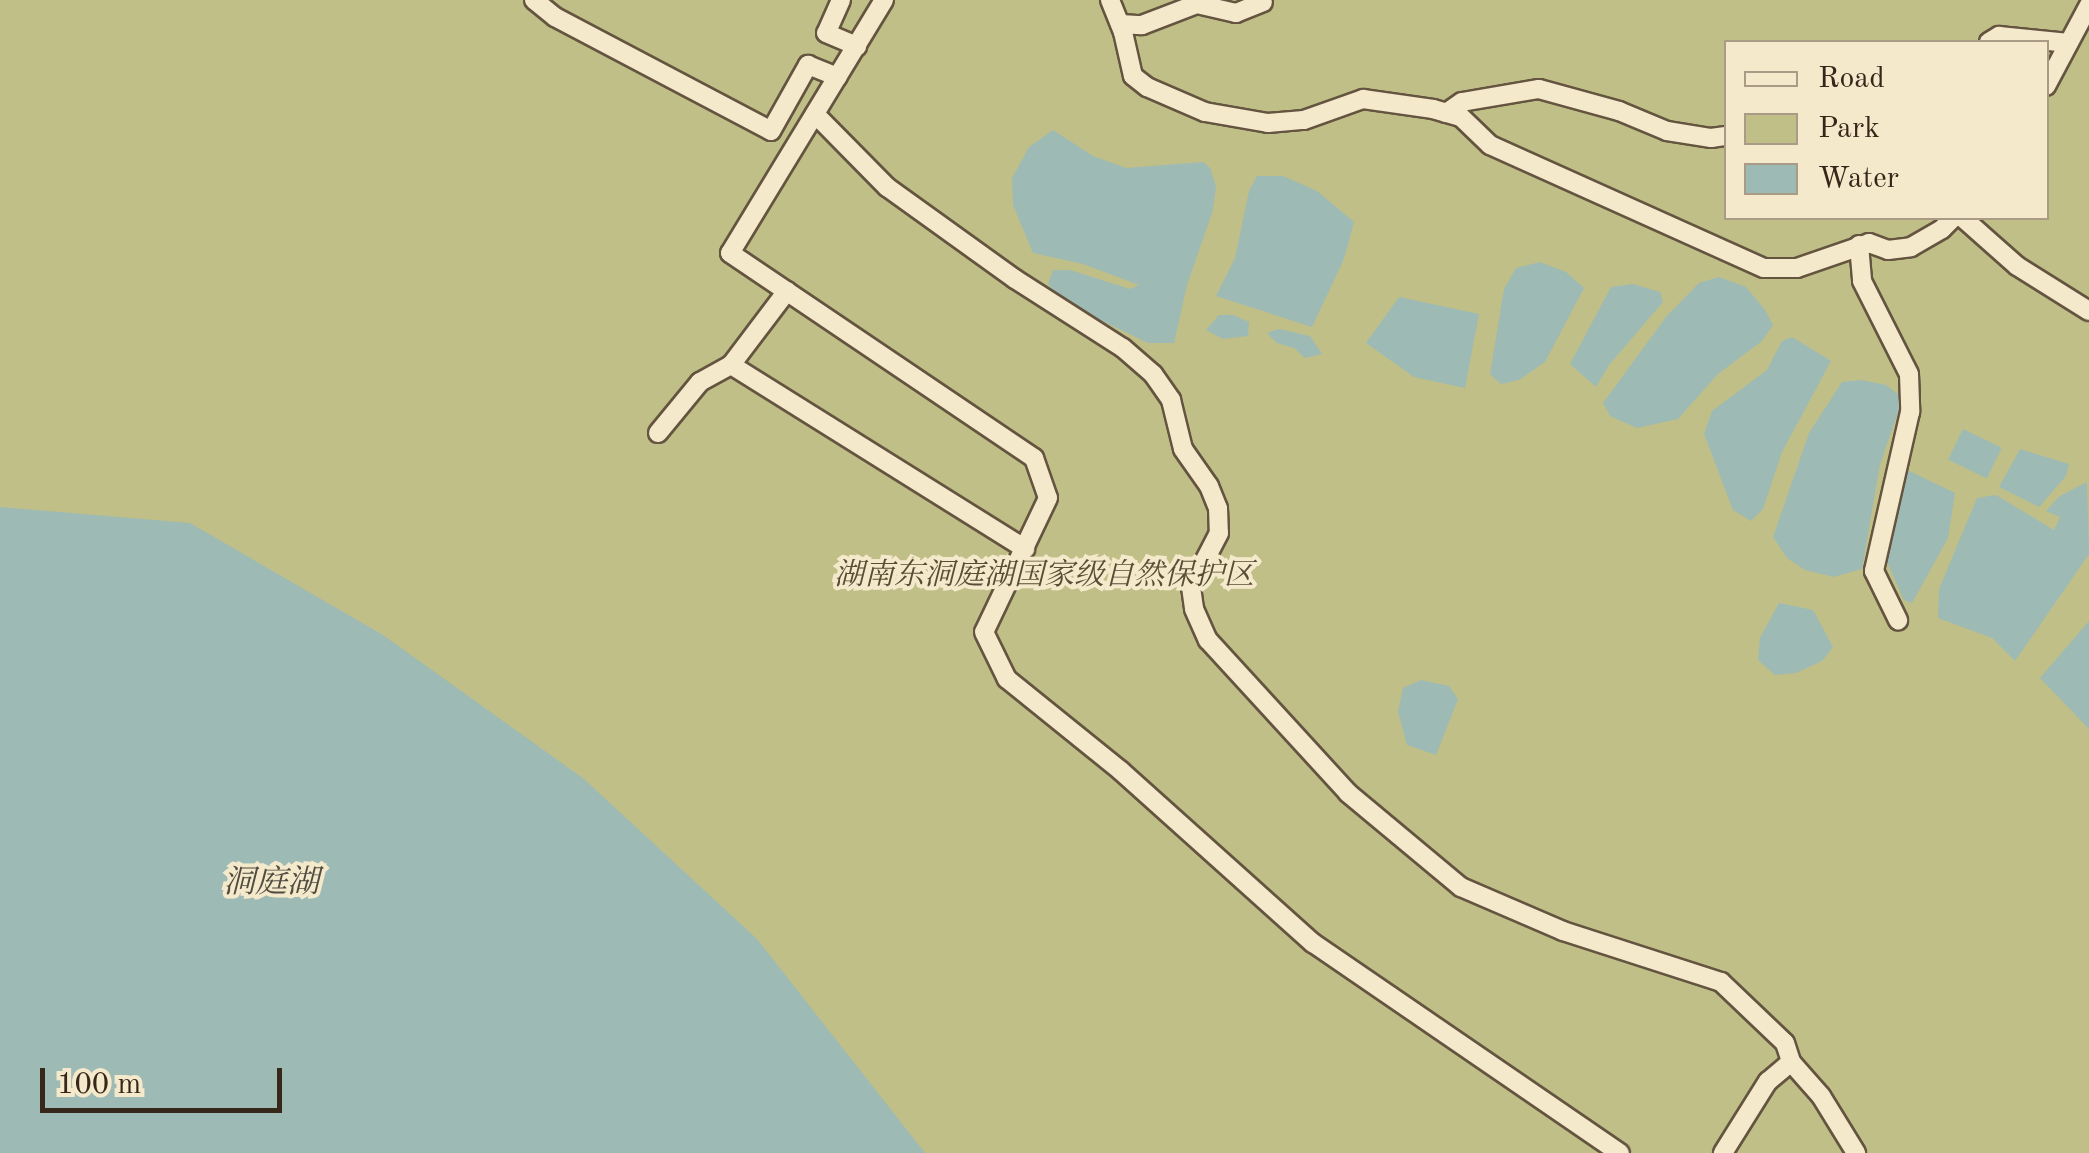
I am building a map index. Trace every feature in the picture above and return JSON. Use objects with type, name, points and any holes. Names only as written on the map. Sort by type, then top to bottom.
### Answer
[{"type":"street","points":[[534,0],[555,18],[770,131],[826,34],[841,0]]},
{"type":"street","points":[[884,0],[730,253],[1034,458],[1048,498],[984,632],[1007,680],[1122,771],[1313,943],[1620,1153]]},
{"type":"street","points":[[1110,0],[1133,76],[1147,87],[1205,112],[1268,122],[1304,120],[1362,99],[1446,112],[1462,117],[1490,145],[1764,268],[1797,268],[1868,243],[1888,250],[1911,247],[1951,220]]},
{"type":"street","points":[[1120,24],[1142,26],[1197,2],[1236,13],[1263,2]]},
{"type":"street","points":[[2049,80],[2089,5]]},
{"type":"street","points":[[826,34],[856,46]]},
{"type":"street","points":[[1992,40],[1999,36],[2039,40]]},
{"type":"street","points":[[2049,41],[2069,43]]},
{"type":"street","points":[[808,65],[838,77]]},
{"type":"street","points":[[1446,112],[1478,98],[1538,90],[1619,111],[1667,131],[1724,136]]},
{"type":"street","points":[[815,114],[887,187],[1014,280],[1123,348],[1153,374],[1170,400],[1184,449],[1209,486],[1218,508],[1219,532],[1192,587],[1194,610],[1208,640],[1348,793],[1461,887],[1500,907],[1721,982],[1785,1043],[1791,1062],[1821,1096],[1856,1153]]},
{"type":"street","points":[[1965,220],[2017,266],[2089,310]]},
{"type":"street","points":[[1859,245],[1862,281],[1910,374],[1910,412],[1874,571],[1898,620]]},
{"type":"street","points":[[658,432],[700,382],[731,365],[786,291]]},
{"type":"street","points":[[731,365],[1024,549]]},
{"type":"street","points":[[1723,1153],[1768,1081],[1791,1062]]},
{"type":"green space","name":"湖南东洞庭湖国家级自然保护区","points":[[0,0],[2089,0],[2089,1153],[0,1153]]},
{"type":"water","points":[[1053,130],[1093,156],[1126,168],[1203,162],[1210,168],[1216,186],[1213,210],[1187,285],[1174,343],[1148,343],[1061,301],[1048,284],[1053,270],[1070,270],[1130,289],[1139,285],[1083,264],[1033,253],[1013,205],[1012,178],[1029,147]]},
{"type":"water","points":[[1257,176],[1283,176],[1317,191],[1354,222],[1344,259],[1312,327],[1216,296],[1235,258],[1249,191]]},
{"type":"water","points":[[1540,262],[1566,272],[1584,288],[1545,362],[1519,380],[1501,384],[1490,374],[1504,289],[1516,268]]},
{"type":"water","points":[[1719,277],[1746,287],[1765,310],[1773,325],[1762,341],[1718,374],[1678,419],[1637,428],[1610,416],[1603,403],[1666,317],[1699,283]]},
{"type":"water","points":[[1633,284],[1660,292],[1663,302],[1609,365],[1596,387],[1570,364],[1611,287]]},
{"type":"water","points":[[1399,297],[1479,314],[1465,388],[1414,377],[1366,343]]},
{"type":"water","points":[[1219,315],[1233,315],[1249,322],[1248,336],[1223,339],[1206,330]]},
{"type":"water","points":[[1279,329],[1310,336],[1322,354],[1305,358],[1294,348],[1277,343],[1267,333]]},
{"type":"water","points":[[1792,337],[1831,361],[1782,452],[1763,509],[1751,521],[1733,510],[1704,434],[1712,411],[1767,370],[1782,341]]},
{"type":"water","points":[[1861,380],[1886,385],[1903,398],[1880,464],[1862,569],[1834,577],[1805,570],[1787,558],[1773,537],[1809,433],[1842,382]]},
{"type":"water","points":[[1963,429],[2002,448],[1987,478],[1948,460]]},
{"type":"water","points":[[2020,449],[2069,464],[2066,476],[2039,507],[1999,487]]},
{"type":"water","points":[[1905,469],[1955,493],[1948,538],[1912,603],[1904,600],[1887,562]]},
{"type":"water","points":[[2087,482],[2089,554],[2015,661],[1992,638],[1938,618],[1939,589],[1977,498],[1996,495],[2054,530],[2060,517],[2046,511],[2060,496]]},
{"type":"water","name":"洞庭湖","points":[[0,507],[190,523],[383,635],[584,779],[757,939],[925,1153],[0,1153]]},
{"type":"water","points":[[1779,603],[1813,610],[1833,647],[1822,661],[1796,673],[1775,675],[1758,660],[1760,638]]},
{"type":"water","points":[[2089,621],[2089,729],[2040,678]]},
{"type":"water","points":[[1421,680],[1449,686],[1458,699],[1436,755],[1407,745],[1398,712],[1403,688]]}]
